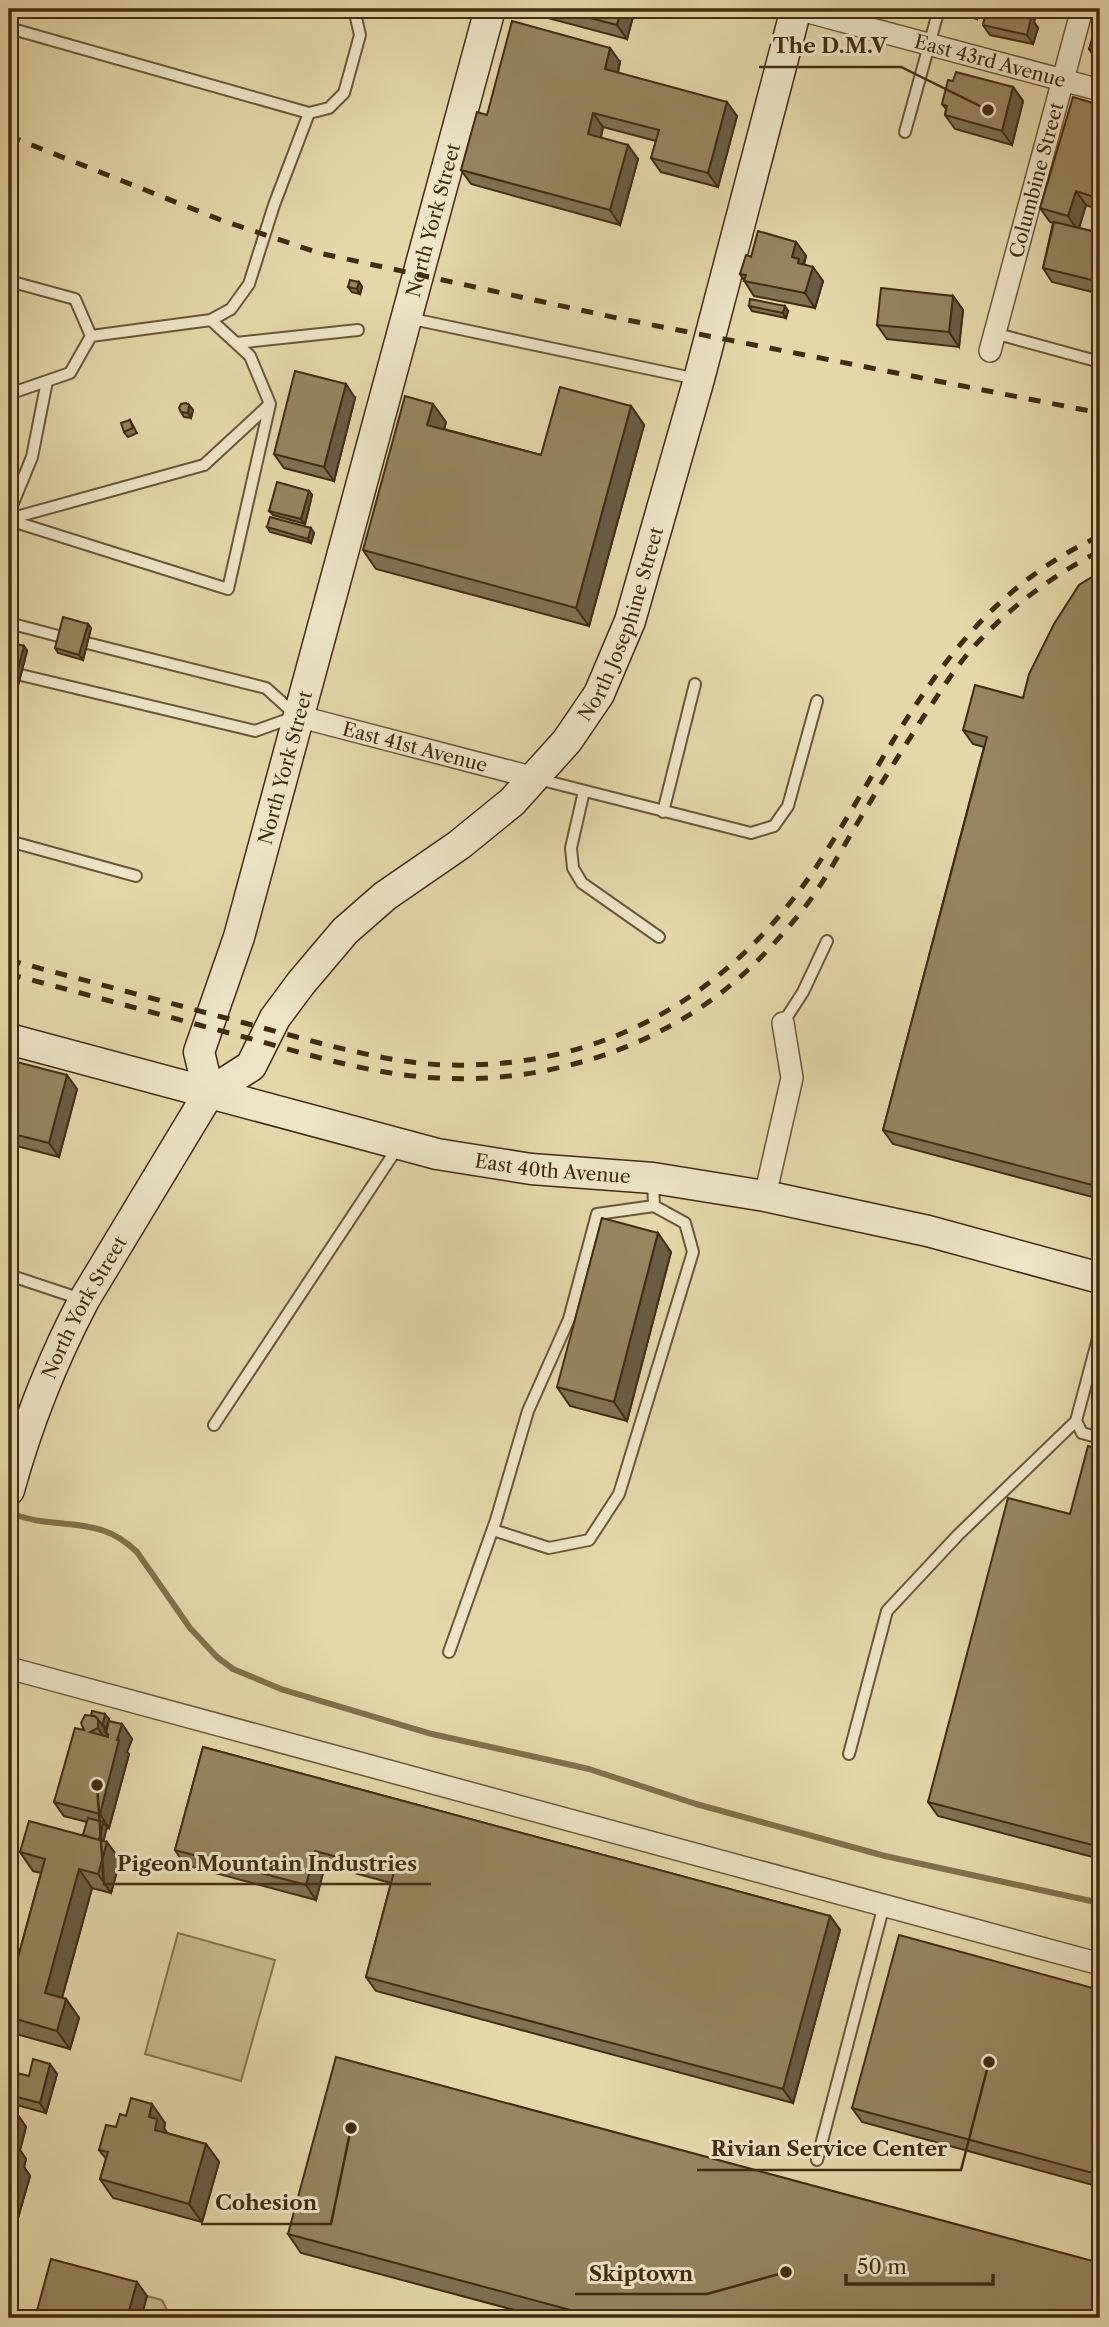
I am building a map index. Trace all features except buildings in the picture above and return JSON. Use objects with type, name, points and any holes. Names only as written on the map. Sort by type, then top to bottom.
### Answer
[{"type":"main road","name":"North York Street","points":[[9,1490],[18,1456],[54,1360],[84,1300],[209,1093],[199,1052],[239,937],[490,9]]},
{"type":"main road","name":"North Josephine Street","points":[[209,1093],[251,1066],[275,1018],[345,931],[395,888],[494,818],[535,778],[589,711],[619,652],[630,621],[699,379],[797,9]]},
{"type":"main road","name":"East 40th Avenue","points":[[9,1039],[400,1144],[493,1164],[654,1192],[765,1196],[928,1231],[1100,1279]]},
{"type":"street","name":"East 43rd Avenue","points":[[797,9],[1100,90]]},
{"type":"street","name":"Columbine Street","points":[[992,342],[1082,9]]},
{"type":"street","name":"East 41st Avenue","points":[[297,716],[535,778]]},
{"type":"street","points":[[765,1196],[792,1078],[783,1023]]},
{"type":"street","points":[[9,1668],[1100,1964]]},
{"type":"lane","points":[[9,28],[309,113],[329,108],[344,93],[360,35],[354,9]]},
{"type":"lane","points":[[905,132],[939,9]]},
{"type":"lane","points":[[91,336],[211,320],[231,309],[249,284],[274,205],[309,113]]},
{"type":"lane","points":[[9,281],[75,299],[91,336]]},
{"type":"lane","points":[[405,318],[699,379]]},
{"type":"lane","points":[[9,519],[229,589],[270,404],[250,355],[211,320]]},
{"type":"lane","points":[[236,343],[359,330]]},
{"type":"lane","points":[[9,394],[70,373],[91,336]]},
{"type":"lane","points":[[992,342],[1100,362]]},
{"type":"lane","points":[[9,513],[32,457],[47,381]]},
{"type":"lane","points":[[9,519],[204,465],[270,404]]},
{"type":"lane","points":[[9,623],[62,636]]},
{"type":"lane","points":[[21,675],[255,731],[297,716],[266,688],[87,643]]},
{"type":"lane","points":[[663,812],[695,684]]},
{"type":"lane","points":[[535,778],[751,833],[774,825],[788,806],[817,701]]},
{"type":"lane","points":[[584,791],[571,848],[573,868],[582,883],[659,937]]},
{"type":"lane","points":[[9,841],[136,876]]},
{"type":"lane","points":[[783,1023],[803,992],[827,941]]},
{"type":"lane","points":[[214,1425],[400,1144]]},
{"type":"lane","points":[[449,1652],[493,1530],[528,1410],[569,1319],[597,1214],[654,1192],[685,1223],[693,1252],[619,1494],[589,1540],[549,1548],[493,1530]]},
{"type":"lane","points":[[9,1275],[84,1300]]},
{"type":"lane","points":[[849,1754],[887,1611],[958,1535],[1076,1421],[1100,1331]]},
{"type":"lane","points":[[1076,1421],[1082,1433],[1100,1438]]},
{"type":"lane","points":[[817,2160],[884,1905]]},
{"type":"shaded area","points":[[178,1933],[275,1960],[241,2081],[145,2054]]},
{"type":"shaded area","points":[[147,2296],[162,2300],[171,2318],[141,2318]]},
{"type":"waterway","points":[[9,1513],[92,1528],[126,1542],[137,1552],[190,1628],[217,1657],[233,1669],[281,1689],[432,1734],[589,1769],[696,1804],[885,1856],[1100,1903]]},
{"type":"railway","points":[[9,136],[221,220],[319,253],[617,318],[1100,413]]},
{"type":"railway","points":[[9,960],[323,1044],[417,1063],[507,1063],[562,1053],[615,1036],[664,1013],[709,983],[750,947],[788,905],[822,858],[907,719],[969,634],[1007,597],[1050,564],[1100,536]]},
{"type":"railway","points":[[9,974],[318,1057],[366,1069],[414,1076],[477,1078],[516,1075],[555,1069],[631,1045],[701,1008],[732,984],[768,950],[816,892],[913,732],[973,647],[995,625],[1052,579],[1100,551]]},
{"type":"place","name":"The D.M.V","points":[[988,110]]},
{"type":"place","name":"Pigeon Mountain Industries","points":[[97,1785]]},
{"type":"place","name":"Rivian Service Center","points":[[989,2062]]},
{"type":"place","name":"Cohesion","points":[[351,2128]]},
{"type":"place","name":"Skiptown","points":[[786,2272]]}]
